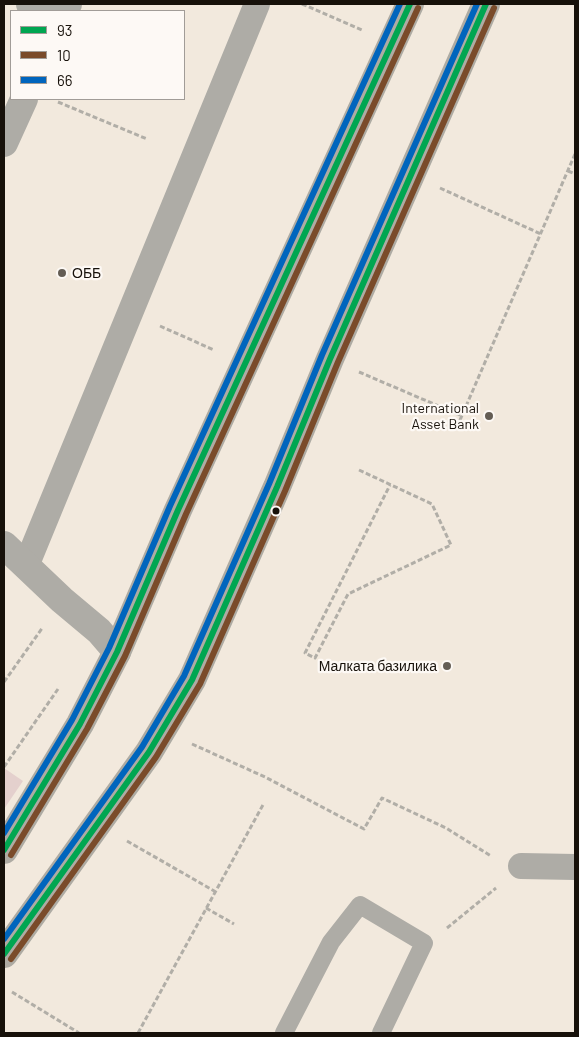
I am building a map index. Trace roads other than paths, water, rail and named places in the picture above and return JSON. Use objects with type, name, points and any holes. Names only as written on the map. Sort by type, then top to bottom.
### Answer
[{"type":"main road","points":[[4,850],[80,724],[117,652],[178,510],[410,4]]},
{"type":"main road","points":[[4,954],[149,752],[192,680],[486,4]]},
{"type":"street","points":[[30,4],[45,10]]},
{"type":"street","points":[[26,566],[257,4]]},
{"type":"street","points":[[4,143],[24,100]]},
{"type":"street","points":[[4,545],[62,600],[99,631],[117,652]]},
{"type":"street","points":[[509,863],[575,867]]},
{"type":"lane","points":[[284,1033],[331,942],[360,905],[424,943],[381,1033]]},
{"type":"place","name":"ОББ","points":[[62,273]]},
{"type":"place","name":"International Asset Bank","points":[[489,416]]},
{"type":"place","name":"Малката базилика","points":[[447,666]]}]
